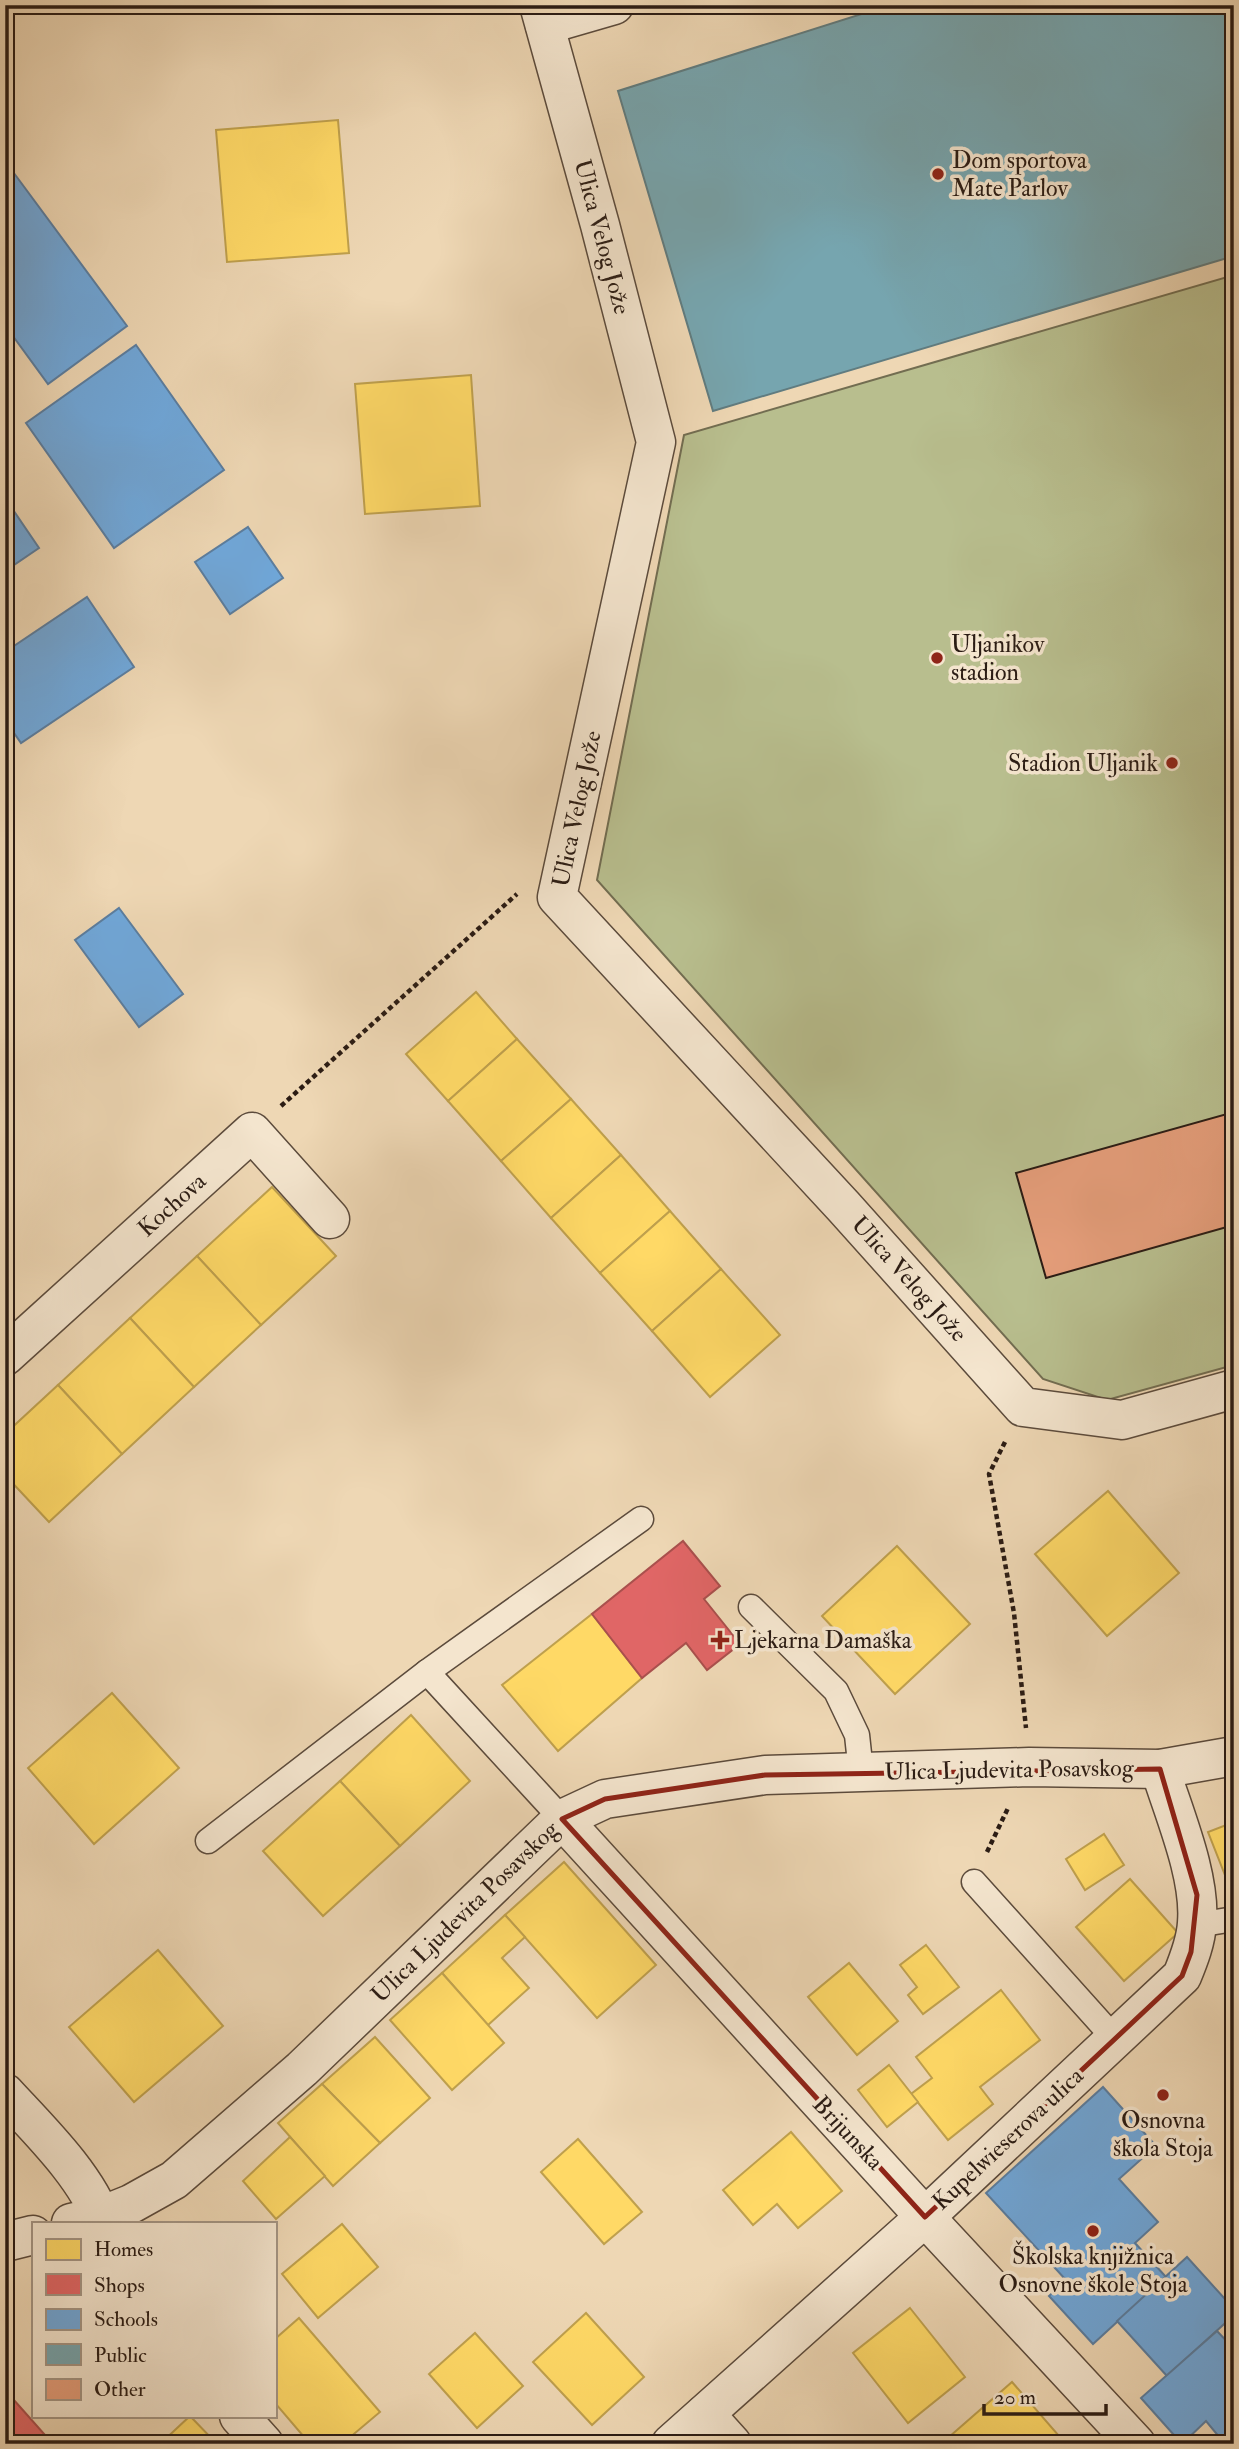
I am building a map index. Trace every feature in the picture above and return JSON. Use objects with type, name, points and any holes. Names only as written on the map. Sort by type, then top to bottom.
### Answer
[{"type":"street","points":[[542,15],[614,5]]},
{"type":"street","name":"Ulica Velog Jože","points":[[542,15],[656,442],[557,897],[844,1207],[1023,1407]]},
{"type":"street","points":[[252,1132],[330,1219]]},
{"type":"street","name":"Kochova","points":[[5,1356],[252,1132]]},
{"type":"street","points":[[1023,1407],[1122,1420],[1234,1389]]},
{"type":"street","name":"Ulica Ljudevita Posavskog","points":[[92,2221],[131,2204],[174,2180],[302,2069],[562,1819],[605,1799],[765,1774],[1029,1767],[1160,1769],[1234,1756]]},
{"type":"street","name":"Kupelwieserova ulica","points":[[671,2444],[925,2217],[1182,1976],[1191,1952],[1216,1922],[1197,1895],[1160,1769]]},
{"type":"street","name":"Brijunska","points":[[562,1819],[1136,2444]]},
{"type":"street","points":[[5,2093],[77,2177],[92,2221]]},
{"type":"street","points":[[5,2242],[32,2235]]},
{"type":"street","points":[[705,2414],[732,2444]]},
{"type":"street","points":[[241,2418],[264,2444]]},
{"type":"lane","points":[[208,1840],[427,1672],[641,1519]]},
{"type":"lane","points":[[751,1607],[836,1690],[857,1735],[861,1772]]},
{"type":"lane","points":[[427,1672],[562,1819]]},
{"type":"lane","points":[[974,1882],[1115,2039]]},
{"type":"path","points":[[252,1132],[524,887],[557,897]]},
{"type":"path","points":[[1023,1407],[989,1474],[1014,1612],[1027,1740]]},
{"type":"path","points":[[974,1882],[1014,1795]]},
{"type":"highlighted area","points":[[1160,1769],[1197,1895],[1191,1952],[1182,1976],[925,2217],[562,1819],[605,1799],[765,1775]]},
{"type":"green space","name":"Uljanikov stadion","points":[[1234,275],[1234,1365],[1107,1400],[1043,1379],[597,880],[684,435]]},
{"type":"building: Homes","points":[[338,120],[349,253],[227,262],[216,130]]},
{"type":"building: Homes","points":[[471,375],[480,506],[365,514],[355,384]]},
{"type":"building: Homes","points":[[476,992],[517,1039],[448,1101],[406,1054]]},
{"type":"building: Homes","points":[[517,1039],[571,1099],[501,1161],[448,1101]]},
{"type":"building: Homes","points":[[571,1099],[621,1155],[551,1218],[501,1161]]},
{"type":"building: Homes","points":[[621,1155],[670,1211],[600,1273],[551,1218]]},
{"type":"building: Homes","points":[[272,1187],[336,1256],[261,1325],[197,1256]]},
{"type":"building: Homes","points":[[670,1211],[721,1269],[652,1331],[600,1273]]},
{"type":"building: Homes","points":[[197,1256],[261,1325],[194,1387],[130,1318]]},
{"type":"building: Homes","points":[[721,1269],[780,1335],[710,1397],[652,1331]]},
{"type":"building: Homes","points":[[130,1318],[194,1387],[122,1454],[58,1385]]},
{"type":"building: Homes","points":[[58,1385],[122,1454],[49,1522],[5,1475],[5,1434]]},
{"type":"building: Homes","points":[[1108,1491],[1179,1573],[1107,1636],[1035,1554]]},
{"type":"building: Homes","points":[[897,1546],[970,1624],[895,1694],[822,1616]]},
{"type":"building: Homes","points":[[592,1614],[642,1678],[558,1751],[502,1685]]},
{"type":"building: Homes","points":[[112,1693],[179,1768],[94,1844],[28,1768]]},
{"type":"building: Homes","points":[[411,1715],[470,1781],[400,1846],[340,1781]]},
{"type":"building: Homes","points":[[340,1781],[400,1846],[323,1916],[263,1851]]},
{"type":"building: Homes","points":[[1234,1822],[1234,1898],[1208,1832]]},
{"type":"building: Homes","points":[[1104,1834],[1124,1865],[1085,1890],[1066,1859]]},
{"type":"building: Homes","points":[[564,1862],[656,1965],[597,2018],[505,1915]]},
{"type":"building: Homes","points":[[1130,1879],[1178,1933],[1124,1981],[1076,1927]]},
{"type":"building: Homes","points":[[505,1915],[525,1937],[502,1958],[529,1988],[488,2025],[442,1973]]},
{"type":"building: Homes","points":[[926,1945],[959,1987],[923,2014],[908,1995],[917,1987],[900,1965]]},
{"type":"building: Homes","points":[[158,1950],[223,2026],[134,2102],[69,2027]]},
{"type":"building: Homes","points":[[849,1963],[898,2021],[857,2055],[808,1997]]},
{"type":"building: Homes","points":[[442,1973],[504,2043],[452,2090],[390,2020]]},
{"type":"building: Homes","points":[[1001,1990],[1040,2040],[980,2087],[993,2104],[948,2140],[911,2094],[932,2078],[916,2057]]},
{"type":"building: Homes","points":[[375,2037],[430,2098],[380,2143],[322,2084]]},
{"type":"building: Homes","points":[[889,2065],[918,2102],[887,2127],[858,2090]]},
{"type":"building: Homes","points":[[322,2084],[380,2143],[333,2186],[278,2123]]},
{"type":"building: Homes","points":[[791,2132],[842,2191],[798,2228],[777,2204],[753,2225],[723,2190]]},
{"type":"building: Homes","points":[[290,2137],[325,2176],[276,2219],[243,2181]]},
{"type":"building: Homes","points":[[578,2139],[642,2212],[604,2244],[541,2172]]},
{"type":"building: Homes","points":[[342,2224],[378,2267],[318,2318],[282,2274]]},
{"type":"building: Homes","points":[[910,2308],[965,2377],[908,2423],[853,2353]]},
{"type":"building: Homes","points":[[586,2313],[644,2377],[592,2425],[533,2362]]},
{"type":"building: Homes","points":[[299,2318],[380,2412],[342,2444],[310,2444],[276,2404],[276,2338]]},
{"type":"building: Homes","points":[[475,2333],[523,2386],[477,2428],[429,2374]]},
{"type":"building: Homes","points":[[1012,2382],[1066,2444],[941,2444]]},
{"type":"building: Homes","points":[[188,2418],[192,2418],[217,2444],[160,2444]]},
{"type":"building: Shops","points":[[683,1541],[720,1586],[704,1599],[740,1644],[707,1670],[686,1643],[642,1678],[592,1614]]},
{"type":"building: Shops","points":[[13,2399],[53,2444],[5,2444],[5,2406]]},
{"type":"building: Schools","points":[[5,161],[127,326],[48,384],[7,328],[5,330]]},
{"type":"building: Schools","points":[[136,345],[224,470],[114,548],[26,423]]},
{"type":"building: Schools","points":[[5,498],[39,548],[5,571]]},
{"type":"building: Schools","points":[[248,527],[283,578],[230,614],[195,562]]},
{"type":"building: Schools","points":[[87,597],[134,667],[21,743],[5,720],[5,652]]},
{"type":"building: Schools","points":[[119,908],[183,994],[139,1027],[75,940]]},
{"type":"building: Schools","points":[[1103,2087],[1156,2146],[1119,2179],[1158,2222],[1135,2243],[1166,2277],[1093,2344],[1049,2296],[1066,2280],[986,2193]]},
{"type":"building: Schools","points":[[1187,2257],[1234,2309],[1234,2315],[1167,2376],[1117,2321]]},
{"type":"building: Schools","points":[[1217,2331],[1234,2349],[1234,2444],[1225,2444],[1206,2421],[1182,2444],[1141,2398]]},
{"type":"building: Public","name":"Dom sportova Mate Parlov","points":[[890,5],[1234,5],[1234,256],[713,411],[618,91]]},
{"type":"building: Other","points":[[1234,1112],[1234,1225],[1046,1278],[1016,1173]]},
{"type":"place","name":"Dom sportova Mate Parlov","points":[[938,174]]},
{"type":"place","name":"Uljanikov stadion","points":[[937,658]]},
{"type":"place","name":"Stadion Uljanik","points":[[1172,763]]},
{"type":"place","name":"Ljekarna Damaška","points":[[720,1640]]},
{"type":"place","name":"Osnovna škola Stoja","points":[[1163,2095]]},
{"type":"place","name":"Školska knjižnica Osnovne škole Stoja","points":[[1093,2231]]}]
